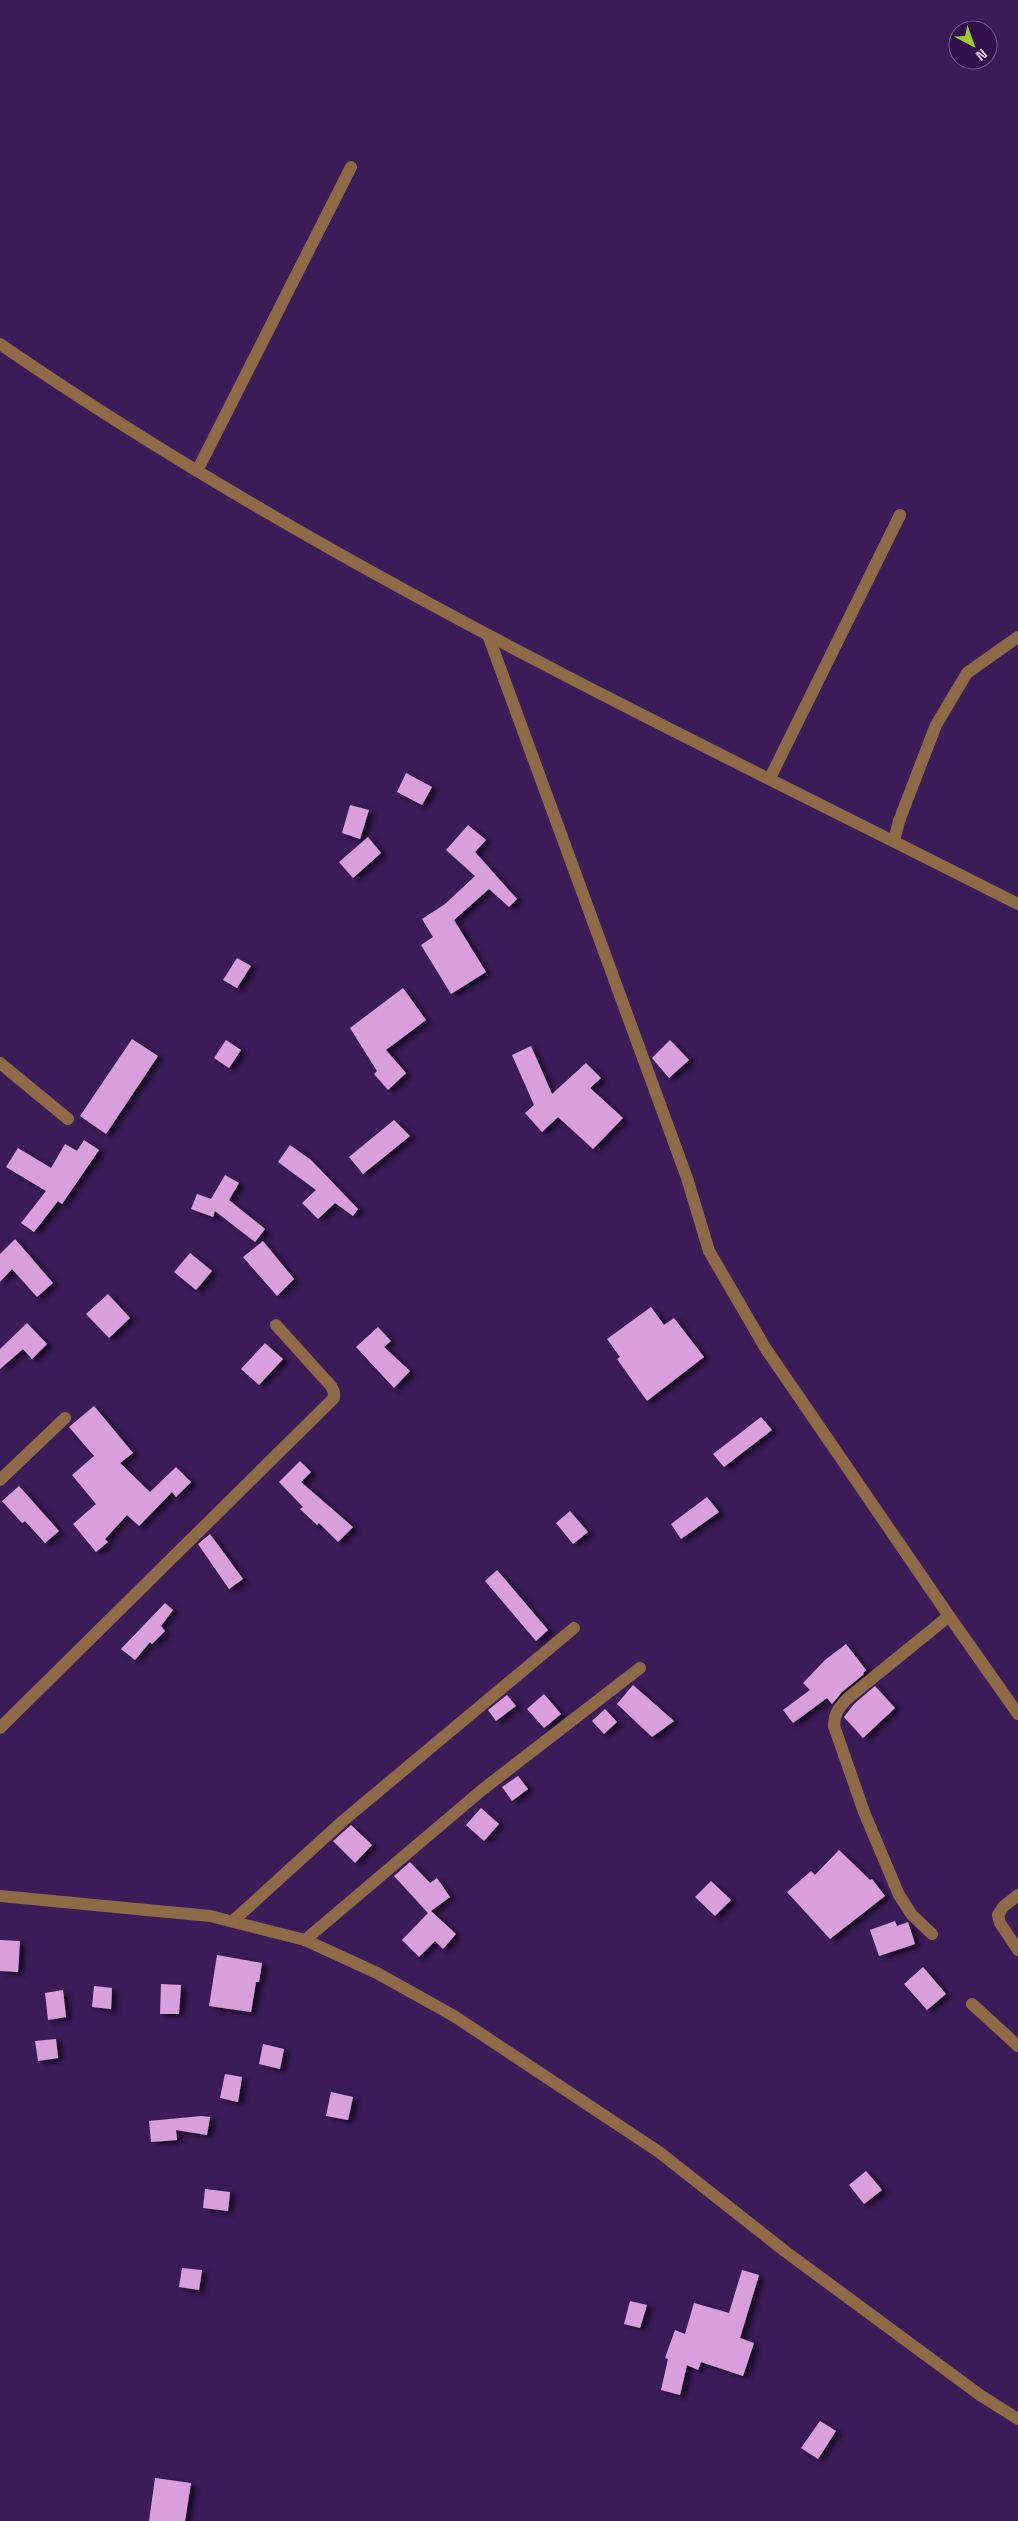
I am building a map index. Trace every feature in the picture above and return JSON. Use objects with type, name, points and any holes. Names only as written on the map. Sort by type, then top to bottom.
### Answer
[{"type":"street","points":[[197,471],[351,167]]},
{"type":"street","points":[[0,344],[238,496],[488,635],[1018,904]]},
{"type":"street","points":[[770,778],[900,514]]},
{"type":"street","points":[[488,635],[687,1178],[709,1252],[766,1349],[1018,1714]]},
{"type":"street","points":[[894,841],[899,821],[936,725],[967,673],[1018,637]]},
{"type":"street","points":[[0,1063],[68,1119]]},
{"type":"street","points":[[0,1728],[334,1398],[331,1386],[276,1325]]},
{"type":"street","points":[[0,1480],[65,1418]]},
{"type":"street","points":[[932,1934],[912,1915],[899,1895],[864,1812],[834,1726],[834,1719],[840,1705],[949,1616]]},
{"type":"street","points":[[233,1921],[344,1820],[574,1628]]},
{"type":"street","points":[[305,1940],[482,1790],[640,1668]]},
{"type":"street","points":[[1018,1895],[1003,1907],[998,1914],[1000,1923],[1018,1950]]},
{"type":"street","points":[[0,1896],[210,1916],[305,1940],[376,1973],[454,2016],[650,2146],[794,2257],[980,2395],[1018,2419]]},
{"type":"street","points":[[972,2004],[1018,2046]]},
{"type":"building","points":[[406,773],[432,787],[422,805],[397,792]]},
{"type":"building","points":[[350,805],[369,810],[360,839],[342,833]]},
{"type":"building","points":[[468,825],[486,840],[475,852],[517,899],[509,907],[489,889],[454,920],[486,972],[451,994],[421,945],[433,937],[422,919],[445,904],[475,876],[446,850]]},
{"type":"building","points":[[368,837],[381,853],[353,878],[339,862]]},
{"type":"building","points":[[237,958],[251,966],[237,988],[223,980]]},
{"type":"building","points":[[403,988],[426,1020],[386,1050],[406,1073],[388,1090],[374,1074],[377,1071],[350,1028]]},
{"type":"building","points":[[132,1039],[158,1056],[106,1134],[80,1116]]},
{"type":"building","points":[[226,1040],[241,1050],[229,1068],[214,1058]]},
{"type":"building","points":[[670,1040],[689,1060],[669,1078],[652,1058]]},
{"type":"building","points":[[531,1046],[552,1094],[586,1063],[601,1078],[590,1088],[623,1118],[593,1149],[558,1117],[542,1132],[525,1113],[534,1105],[512,1055]]},
{"type":"building","points":[[394,1120],[410,1136],[363,1174],[349,1157]]},
{"type":"building","points":[[84,1140],[99,1150],[62,1204],[58,1201],[34,1232],[21,1223],[46,1191],[6,1167],[18,1148],[51,1168],[65,1144],[77,1151]]},
{"type":"building","points":[[290,1145],[311,1160],[358,1209],[353,1216],[335,1203],[318,1219],[302,1203],[316,1190],[278,1162]]},
{"type":"building","points":[[225,1175],[239,1183],[229,1200],[265,1229],[255,1242],[215,1211],[213,1217],[191,1209],[197,1194],[211,1199]]},
{"type":"building","points":[[15,1239],[53,1283],[37,1297],[12,1269],[0,1282],[0,1254]]},
{"type":"building","points":[[263,1241],[294,1279],[277,1296],[243,1257]]},
{"type":"building","points":[[190,1253],[212,1271],[196,1290],[174,1272]]},
{"type":"building","points":[[108,1294],[130,1318],[109,1338],[86,1314]]},
{"type":"building","points":[[651,1307],[664,1325],[674,1318],[704,1357],[647,1401],[617,1359],[620,1357],[607,1339]]},
{"type":"building","points":[[27,1323],[47,1344],[32,1359],[23,1349],[0,1369],[0,1349]]},
{"type":"building","points":[[378,1327],[391,1341],[384,1347],[410,1371],[394,1388],[356,1347]]},
{"type":"building","points":[[265,1343],[283,1359],[259,1385],[241,1369]]},
{"type":"building","points":[[94,1406],[133,1453],[120,1463],[150,1492],[176,1467],[191,1482],[176,1497],[172,1492],[139,1526],[127,1515],[105,1539],[108,1542],[96,1552],[73,1524],[96,1504],[72,1475],[94,1456],[69,1427]]},
{"type":"building","points":[[761,1417],[772,1430],[724,1467],[713,1454]]},
{"type":"building","points":[[300,1461],[311,1472],[301,1482],[353,1527],[338,1542],[319,1523],[317,1525],[300,1509],[303,1507],[279,1482]]},
{"type":"building","points":[[19,1486],[59,1531],[45,1543],[25,1521],[22,1523],[2,1501]]},
{"type":"building","points":[[707,1497],[719,1512],[681,1539],[671,1524]]},
{"type":"building","points":[[570,1511],[588,1532],[573,1544],[556,1523]]},
{"type":"building","points":[[210,1534],[243,1579],[229,1589],[198,1544]]},
{"type":"building","points":[[497,1570],[548,1630],[536,1641],[485,1581]]},
{"type":"building","points":[[165,1603],[173,1610],[161,1626],[165,1631],[152,1644],[150,1642],[135,1660],[121,1649]]},
{"type":"building","points":[[846,1644],[866,1670],[864,1674],[842,1692],[832,1704],[827,1698],[793,1723],[783,1710],[810,1690],[803,1683],[825,1660]]},
{"type":"building","points":[[633,1685],[674,1721],[652,1737],[617,1704]]},
{"type":"building","points":[[875,1686],[895,1708],[863,1738],[844,1717],[854,1704]]},
{"type":"building","points":[[544,1694],[561,1714],[544,1728],[527,1709]]},
{"type":"building","points":[[507,1695],[516,1706],[496,1721],[488,1710]]},
{"type":"building","points":[[605,1709],[617,1722],[604,1734],[592,1721]]},
{"type":"building","points":[[518,1776],[528,1789],[512,1801],[502,1787]]},
{"type":"building","points":[[481,1808],[499,1824],[484,1841],[466,1825]]},
{"type":"building","points":[[351,1825],[372,1845],[355,1863],[333,1841]]},
{"type":"building","points":[[839,1850],[870,1880],[872,1879],[885,1896],[830,1939],[787,1892],[811,1871],[815,1875]]},
{"type":"building","points":[[410,1862],[430,1883],[437,1878],[450,1897],[431,1911],[456,1934],[443,1949],[435,1941],[419,1957],[402,1940],[428,1913],[394,1876]]},
{"type":"building","points":[[711,1881],[731,1900],[715,1916],[695,1897]]},
{"type":"building","points":[[895,1921],[897,1926],[908,1922],[915,1944],[879,1956],[870,1930]]},
{"type":"building","points":[[0,1940],[20,1941],[18,1972],[0,1971]]},
{"type":"building","points":[[217,1955],[262,1963],[259,1982],[256,1982],[251,2012],[209,2006]]},
{"type":"building","points":[[923,1967],[946,1994],[927,2010],[904,1984]]},
{"type":"building","points":[[161,1984],[181,1985],[179,2014],[160,2014]]},
{"type":"building","points":[[94,1986],[112,1988],[111,2009],[92,2007]]},
{"type":"building","points":[[63,1990],[66,2017],[48,2020],[45,1993]]},
{"type":"building","points":[[56,2039],[58,2058],[38,2061],[35,2041]]},
{"type":"building","points":[[263,2044],[284,2049],[280,2069],[259,2064]]},
{"type":"building","points":[[225,2074],[242,2077],[238,2102],[220,2098]]},
{"type":"building","points":[[331,2092],[353,2097],[348,2120],[326,2116]]},
{"type":"building","points":[[201,2116],[210,2117],[207,2135],[176,2130],[177,2140],[151,2142],[149,2121]]},
{"type":"building","points":[[866,2171],[882,2190],[864,2204],[849,2185]]},
{"type":"building","points":[[205,2189],[230,2192],[228,2211],[203,2208]]},
{"type":"building","points":[[182,2268],[202,2270],[199,2290],[179,2287]]},
{"type":"building","points":[[742,2270],[759,2275],[740,2338],[754,2343],[743,2376],[701,2362],[698,2370],[687,2365],[680,2395],[661,2390],[668,2359],[665,2358],[675,2330],[685,2334],[694,2303],[729,2313]]},
{"type":"building","points":[[630,2301],[647,2305],[640,2328],[624,2324]]},
{"type":"building","points":[[820,2421],[836,2431],[818,2459],[801,2448]]},
{"type":"building","points":[[155,2478],[191,2483],[185,2521],[149,2521]]}]
